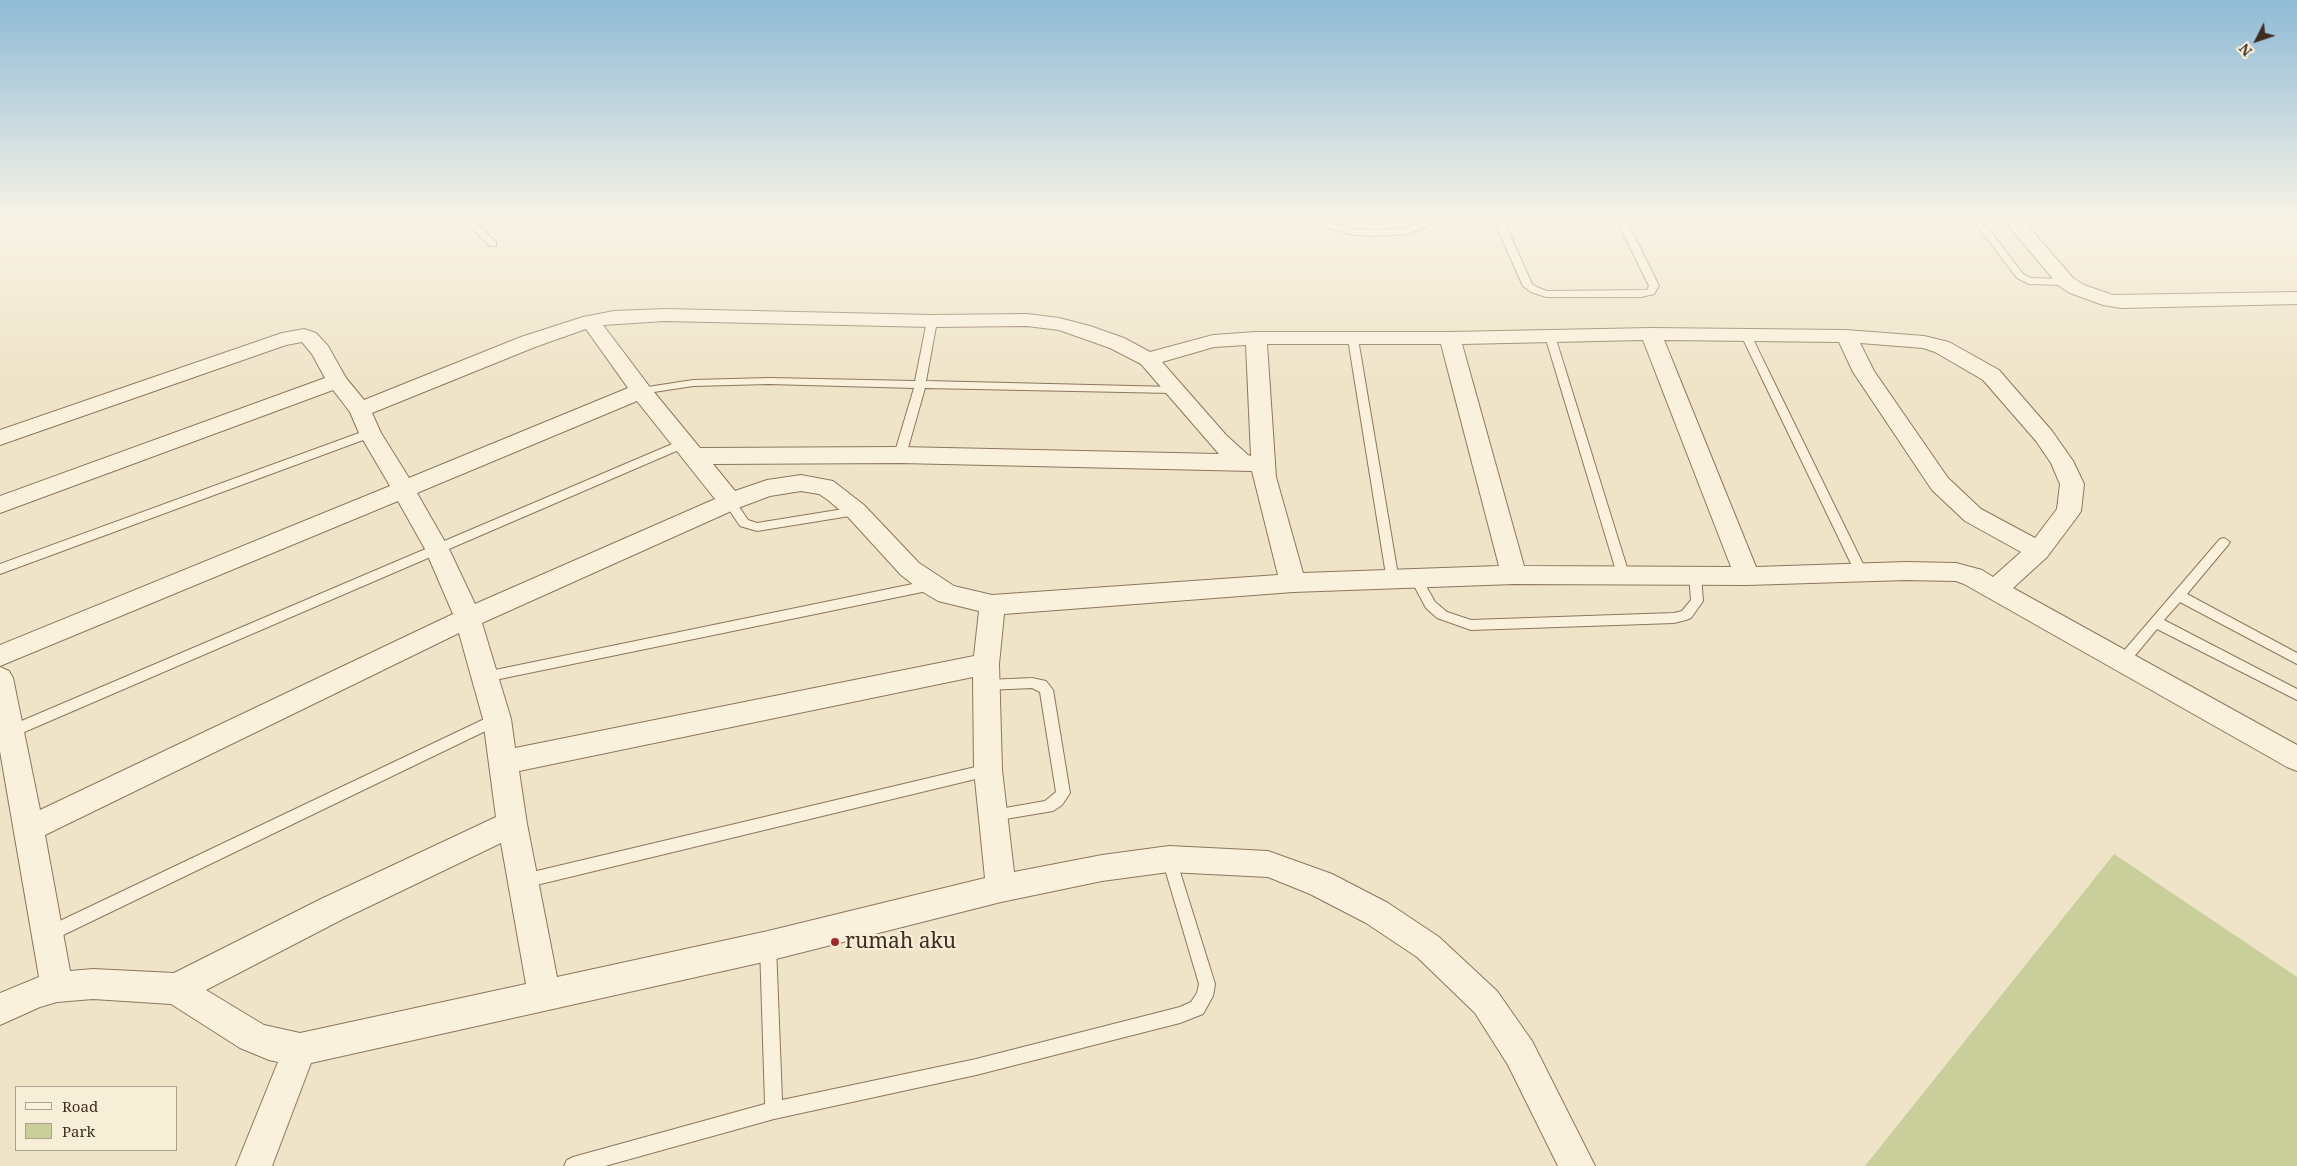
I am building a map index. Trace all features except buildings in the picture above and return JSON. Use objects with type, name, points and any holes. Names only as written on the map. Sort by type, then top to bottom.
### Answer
[{"type":"street","points":[[2059,273],[2066,282],[2094,296],[2121,302],[2297,298]]},
{"type":"street","points":[[360,410],[528,342],[590,320],[665,315],[932,321],[1027,320],[1059,324],[1117,343],[1148,359],[1173,390],[1241,462]]},
{"type":"street","points":[[590,320],[641,391],[730,502]]},
{"type":"street","points":[[1148,359],[1213,341],[1256,338],[1353,339],[1651,334],[1846,336],[1904,339],[1942,347],[1978,366],[2001,385],[2062,461],[2072,484],[2069,511],[2038,551],[1995,590]]},
{"type":"street","points":[[1651,334],[1747,576]]},
{"type":"street","points":[[0,438],[70,412],[294,336],[309,337],[321,351],[337,381],[360,410],[370,433],[436,549],[468,618],[498,719],[512,824],[544,994]]},
{"type":"street","points":[[1846,336],[1864,372],[1940,484],[1973,515],[2038,551]]},
{"type":"street","points":[[1256,338],[1263,465],[1270,500],[1293,582]]},
{"type":"street","points":[[1450,338],[1514,575]]},
{"type":"street","points":[[0,505],[337,381]]},
{"type":"street","points":[[0,656],[641,391]]},
{"type":"street","points":[[689,449],[1241,462],[1263,465]]},
{"type":"street","points":[[29,829],[468,618],[730,502],[780,485],[810,483],[825,487],[836,494],[856,511],[910,569],[932,584],[948,594],[992,605],[1040,603],[1293,582],[1405,580],[1514,575],[1747,576],[1861,572],[1956,572],[1973,577],[2296,756]]},
{"type":"street","points":[[992,605],[987,675],[988,770],[1000,888]]},
{"type":"street","points":[[505,762],[987,675]]},
{"type":"street","points":[[0,683],[49,934],[57,988]]},
{"type":"street","points":[[176,989],[332,909],[512,824]]},
{"type":"street","points":[[0,1009],[36,993],[57,988],[94,984],[176,989],[252,1037],[269,1044],[300,1049],[768,946],[1000,888],[1102,868],[1169,859],[1268,864],[1337,892],[1376,913],[1428,947],[1486,1002],[1520,1053],[1577,1166]]},
{"type":"street","points":[[254,1166],[300,1049]]},
{"type":"lane","points":[[1522,273],[1528,286],[1546,294],[1641,294],[1650,292],[1654,286],[1648,273]]},
{"type":"lane","points":[[2018,273],[2029,281],[2066,282]]},
{"type":"lane","points":[[900,455],[920,385],[932,321]]},
{"type":"lane","points":[[1746,335],[1861,572]]},
{"type":"lane","points":[[1550,336],[1623,574]]},
{"type":"lane","points":[[1353,339],[1405,580],[1430,605],[1450,619],[1471,625],[1674,618],[1686,615],[1697,601],[1695,575]]},
{"type":"lane","points":[[641,391],[675,385],[713,382],[1173,390]]},
{"type":"lane","points":[[0,570],[370,433]]},
{"type":"lane","points":[[10,732],[436,549],[689,449]]},
{"type":"lane","points":[[730,502],[744,524],[757,527],[856,511]]},
{"type":"lane","points":[[2123,660],[2180,596],[2224,542]]},
{"type":"lane","points":[[486,677],[932,584]]},
{"type":"lane","points":[[2180,596],[2297,659]]},
{"type":"lane","points":[[2156,622],[2297,695]]},
{"type":"lane","points":[[987,675],[1041,685],[1046,690],[1063,793],[1057,801],[1048,807],[993,815]]},
{"type":"lane","points":[[49,934],[498,719]]},
{"type":"lane","points":[[524,881],[988,770]]},
{"type":"lane","points":[[573,1166],[774,1110],[976,1068],[1180,1015],[1197,1008],[1205,996],[1207,984],[1169,859]]},
{"type":"lane","points":[[768,946],[774,1110]]},
{"type":"green space","points":[[2114,854],[2297,977],[2297,1166],[1865,1166]]},
{"type":"place","name":"rumah aku","points":[[835,942]]}]
